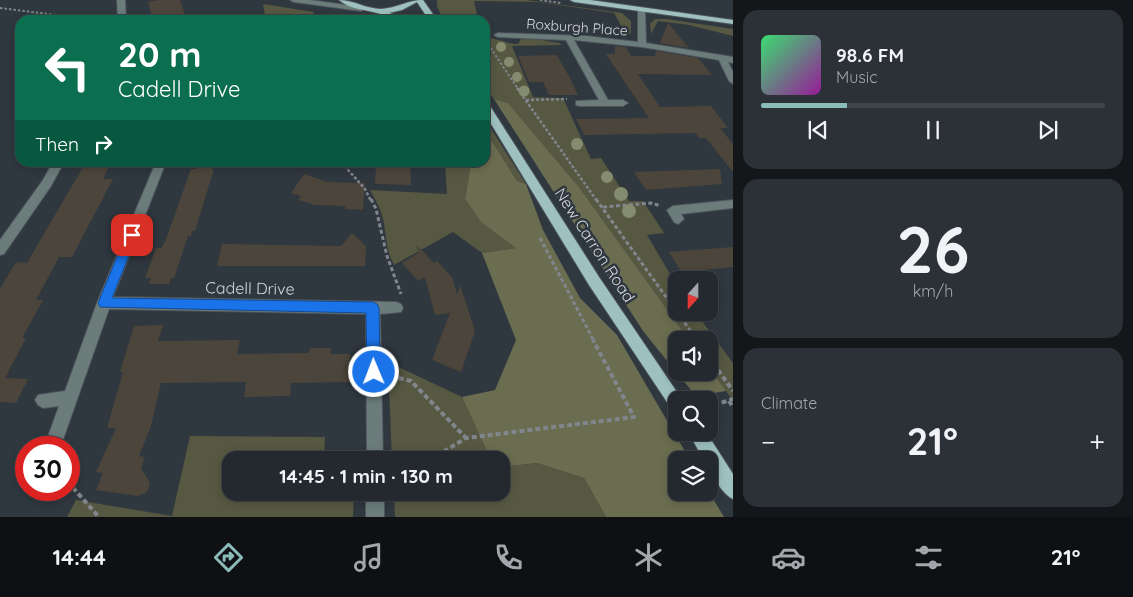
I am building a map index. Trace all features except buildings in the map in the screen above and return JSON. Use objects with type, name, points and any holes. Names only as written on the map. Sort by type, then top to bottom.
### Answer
[{"type":"main road","points":[[343,0],[364,9],[388,15]]},
{"type":"main road","points":[[364,9],[395,9],[418,0],[424,5],[430,15]]},
{"type":"main road","points":[[574,0],[733,22]]},
{"type":"main road","name":"New Carron Road","points":[[490,114],[594,281],[668,391]]},
{"type":"main road","points":[[702,441],[733,490]]},
{"type":"street","points":[[122,0],[122,15]]},
{"type":"street","points":[[294,0],[364,9]]},
{"type":"street","name":"Roxburgh Place","points":[[641,10],[642,45]]},
{"type":"street","name":"Roxburgh Place","points":[[498,35],[511,38],[568,37],[642,45],[733,60]]},
{"type":"street","points":[[568,37],[605,103]]},
{"type":"street","points":[[723,59],[733,81]]},
{"type":"street","points":[[579,103],[623,103]]},
{"type":"street","points":[[0,250],[56,167]]},
{"type":"street","points":[[56,436],[104,303],[159,167]]},
{"type":"street","points":[[676,214],[733,204]]},
{"type":"street","name":"Cadell Drive","points":[[104,303],[396,308]]},
{"type":"street","points":[[373,308],[375,451]]},
{"type":"street","points":[[43,400],[69,398]]},
{"type":"street","points":[[375,501],[375,517]]},
{"type":"path","points":[[0,8],[59,15]]},
{"type":"path","points":[[490,47],[525,100],[668,299]]},
{"type":"path","points":[[525,100],[572,99],[579,103]]},
{"type":"path","points":[[345,167],[365,189],[376,209],[387,256],[402,293],[396,308]]},
{"type":"path","points":[[602,207],[651,202],[676,214]]},
{"type":"path","points":[[445,451],[466,438],[634,417],[540,238]]},
{"type":"path","points":[[718,370],[733,391]]},
{"type":"path","points":[[374,372],[411,382],[466,438]]},
{"type":"path","points":[[718,404],[731,400],[733,407]]},
{"type":"path","points":[[80,495],[99,517]]},
{"type":"green space","points":[[437,0],[527,0],[622,13],[631,21],[631,33],[627,36],[614,13],[538,2],[474,1],[477,15],[441,15],[437,6]]},
{"type":"green space","points":[[263,4],[314,12],[312,15],[265,15]]},
{"type":"green space","points":[[655,19],[667,19],[733,29],[733,36],[689,25],[658,21],[651,34],[650,24]]},
{"type":"green space","points":[[490,38],[514,44],[518,44],[521,39],[544,39],[545,41],[562,45],[512,46],[533,97],[563,98],[591,159],[601,158],[629,201],[643,201],[664,233],[647,235],[668,271],[668,311],[579,187],[508,103],[494,99],[490,93]]},
{"type":"green space","points":[[494,99],[508,103],[579,187],[668,311],[668,321],[675,321],[683,331],[668,331],[668,362],[643,331]]},
{"type":"green space","points":[[490,127],[526,184],[517,181],[490,138]]},
{"type":"green space","points":[[490,138],[517,181],[526,184],[543,230],[580,298],[617,335],[668,422],[668,441],[679,441],[685,451],[668,451],[668,501],[714,501],[724,517],[606,517],[584,478],[537,463],[510,466],[510,451],[487,451],[462,397],[495,390],[516,340],[482,253],[516,248],[481,222],[465,199],[470,167],[490,167]]},
{"type":"green space","points":[[445,167],[470,167],[465,199],[481,222],[517,248],[482,253],[453,232],[394,265],[388,248],[382,215],[370,190],[447,194]]},
{"type":"green space","points":[[675,321],[702,321],[709,331],[683,331]]},
{"type":"green space","points":[[718,343],[733,363],[733,401],[718,380]]},
{"type":"green space","points":[[388,362],[462,397],[487,451],[392,451]]},
{"type":"green space","points":[[718,380],[726,391],[718,392],[692,391],[684,381]]},
{"type":"green space","points":[[190,436],[325,437],[324,451],[222,451],[222,501],[354,501],[353,517],[67,517],[75,501],[80,501],[172,516]]},
{"type":"green space","points":[[537,463],[584,478],[606,517],[395,517],[394,501],[510,501],[510,466]]},
{"type":"route","points":[[132,235],[104,303],[373,308],[374,372]]}]
